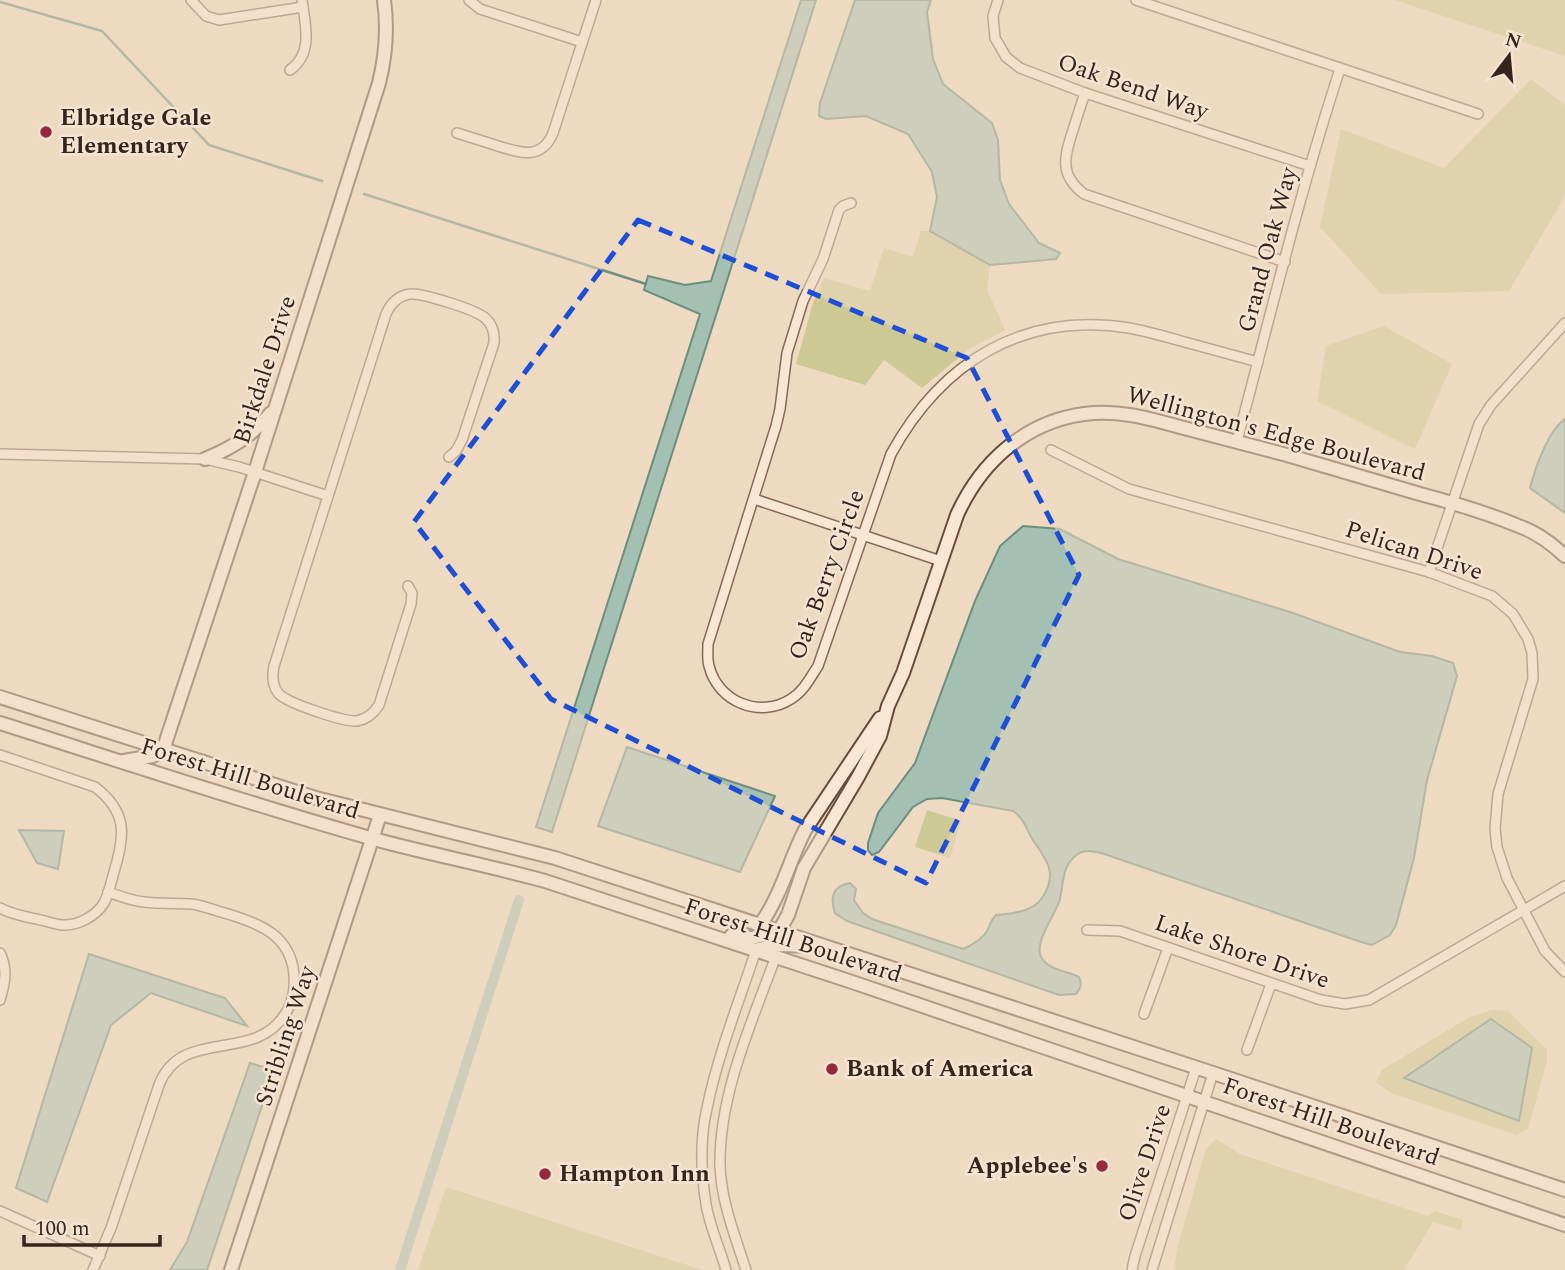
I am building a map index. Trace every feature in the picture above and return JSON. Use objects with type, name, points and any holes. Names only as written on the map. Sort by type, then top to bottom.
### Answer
[{"type":"main road","name":"Birkdale Drive","points":[[164,749],[379,83],[386,48],[384,0]]},
{"type":"main road","points":[[205,459],[238,444],[274,410]]},
{"type":"main road","name":"Wellington's Edge Boulevard","points":[[779,931],[788,915],[808,861],[880,736],[888,706],[965,498],[987,466],[1016,440],[1048,423],[1083,414],[1131,414],[1237,441],[1452,503],[1522,527],[1538,535],[1565,556]]},
{"type":"main road","name":"Forest Hill Boulevard","points":[[0,697],[316,798],[555,858],[1565,1190]]},
{"type":"main road","name":"Wellington's Edge Boulevard","points":[[760,925],[773,906],[805,830],[888,706]]},
{"type":"main road","name":"Forest Hill Boulevard","points":[[0,723],[304,819],[373,839],[493,866],[545,881],[776,956],[1565,1225]]},
{"type":"main road","points":[[121,761],[152,756],[164,749]]},
{"type":"main road","name":"Stribling Way","points":[[231,1270],[380,815]]},
{"type":"main road","points":[[705,933],[752,938],[779,931]]},
{"type":"main road","points":[[756,950],[781,945],[821,946]]},
{"type":"street","points":[[191,0],[206,16],[219,20],[302,4],[307,32],[306,46],[299,61],[290,70]]},
{"type":"street","points":[[469,0],[480,9],[582,42]]},
{"type":"street","points":[[457,133],[521,153],[541,149],[551,139],[596,0]]},
{"type":"street","name":"Oak Bend Way","points":[[998,0],[993,16],[995,38],[1006,57],[1020,68],[1085,93],[1310,166]]},
{"type":"street","points":[[1136,0],[1478,114]]},
{"type":"street","name":"Grand Oak Way","points":[[1237,441],[1310,166],[1340,69]]},
{"type":"street","points":[[1085,93],[1065,154],[1067,172],[1084,194],[1285,262]]},
{"type":"street","name":"Oak Berry Circle","points":[[850,203],[839,210],[823,259],[800,311],[787,353],[778,417],[708,644],[707,656],[713,678],[719,687],[747,706],[767,708],[778,705],[790,700],[806,685],[818,666],[891,454],[903,432],[931,395],[978,356],[999,345],[1039,331],[1105,325],[1148,332],[1258,362]]},
{"type":"street","points":[[408,586],[412,593],[411,604],[379,705],[370,715],[358,720],[344,719],[288,701],[278,693],[273,680],[274,666],[386,314],[393,302],[404,295],[418,294],[474,311],[486,318],[493,330],[494,343],[462,440],[449,457]]},
{"type":"street","points":[[1429,572],[1483,416],[1565,323]]},
{"type":"street","name":"Pelican Drive","points":[[1051,450],[1129,489],[1429,572],[1492,596],[1513,614],[1522,626],[1530,646],[1533,679],[1498,794],[1495,819],[1497,847],[1507,878],[1545,951],[1565,972]]},
{"type":"street","points":[[0,454],[205,459],[328,496]]},
{"type":"street","points":[[754,499],[941,561]]},
{"type":"street","points":[[0,755],[94,787],[110,800],[120,818],[123,838],[105,901],[87,918],[62,925],[13,914],[0,908]]},
{"type":"street","name":"Lake Shore Drive","points":[[1087,930],[1120,930],[1271,984],[1331,1003],[1345,1004],[1368,1000],[1565,887]]},
{"type":"street","points":[[93,1270],[111,1228],[165,1072],[178,1059],[190,1053],[250,1041],[269,1031],[290,1006],[295,985],[292,963],[286,950],[273,933],[261,926],[198,905],[145,903],[108,892]]},
{"type":"street","points":[[1144,1014],[1168,948]]},
{"type":"street","points":[[726,1270],[706,1206],[703,1141],[707,1108],[756,950]]},
{"type":"street","points":[[0,953],[6,977],[0,1000]]},
{"type":"street","points":[[746,1270],[722,1184],[722,1135],[726,1107],[740,1058],[776,956]]},
{"type":"street","points":[[1247,1050],[1271,984]]},
{"type":"street","name":"Olive Drive","points":[[1132,1270],[1196,1068]]},
{"type":"street","name":"Olive Drive","points":[[1152,1270],[1213,1073]]},
{"type":"street","points":[[0,1211],[100,1256]]},
{"type":"street","points":[[713,1227],[731,1222]]},
{"type":"highlighted area","points":[[638,220],[967,358],[1079,575],[926,883],[551,699],[414,522]]},
{"type":"shaded area","points":[[801,0],[816,0],[552,832],[536,827],[700,314],[644,290],[648,276],[685,285],[711,281]]},
{"type":"shaded area","points":[[855,0],[931,0],[927,12],[933,59],[943,84],[992,123],[998,140],[1000,180],[1009,204],[1039,243],[1060,253],[1056,259],[990,265],[930,231],[937,197],[932,172],[908,134],[866,116],[826,119],[819,116],[820,103]]},
{"type":"shaded area","points":[[1395,0],[1565,0],[1565,56]]},
{"type":"shaded area","points":[[1531,79],[1565,105],[1565,196],[1509,291],[1381,294],[1320,227],[1341,129],[1444,168]]},
{"type":"shaded area","points":[[921,231],[930,231],[990,265],[987,290],[1005,330],[969,349],[922,388],[884,360],[865,385],[796,364],[813,303],[824,278],[870,291],[884,248],[913,257]]},
{"type":"shaded area","points":[[1384,326],[1452,364],[1415,449],[1317,401],[1326,346]]},
{"type":"shaded area","points":[[1565,419],[1565,513],[1530,488],[1548,441]]},
{"type":"shaded area","points":[[1023,526],[1060,529],[1118,559],[1293,613],[1400,652],[1432,656],[1453,663],[1457,676],[1427,780],[1414,858],[1396,925],[1390,935],[1372,945],[1361,942],[1104,854],[1085,851],[1077,854],[1067,867],[1059,902],[1040,944],[1044,961],[1080,979],[1076,994],[1059,995],[847,921],[835,913],[833,902],[836,890],[850,883],[856,889],[854,900],[863,913],[872,919],[963,949],[982,937],[996,915],[1015,913],[1032,907],[1047,890],[1050,876],[1047,863],[1023,822],[1013,811],[942,798],[927,799],[913,807],[879,852],[872,855],[868,850],[878,813],[915,763],[975,601],[1000,546]]},
{"type":"shaded area","points":[[627,747],[775,796],[740,872],[598,826]]},
{"type":"shaded area","points":[[927,810],[961,821],[950,858],[915,847]]},
{"type":"shaded area","points":[[19,830],[64,831],[58,869],[37,863]]},
{"type":"shaded area","points":[[89,954],[225,998],[247,1026],[151,993],[111,1025],[47,1202],[16,1188]]},
{"type":"shaded area","points":[[1492,1010],[1508,1011],[1547,1050],[1547,1061],[1528,1129],[1516,1135],[1391,1093],[1376,1082],[1382,1070],[1468,1018]]},
{"type":"shaded area","points":[[1491,1019],[1532,1048],[1519,1121],[1404,1078]]},
{"type":"shaded area","points":[[250,1063],[274,1070],[207,1270],[170,1270],[187,1242]]},
{"type":"shaded area","points":[[1216,1139],[1240,1154],[1428,1216],[1435,1211],[1463,1220],[1461,1230],[1433,1222],[1404,1270],[1174,1270],[1178,1245],[1206,1149]]},
{"type":"shaded area","points":[[446,1187],[702,1270],[418,1270]]},
{"type":"waterway","points":[[0,2],[102,31],[209,145],[322,181]]},
{"type":"waterway","points":[[364,194],[646,284]]},
{"type":"waterway","points":[[400,1270],[519,900]]},
{"type":"place","name":"Elbridge Gale Elementary","points":[[46,132]]},
{"type":"place","name":"Bank of America","points":[[832,1069]]},
{"type":"place","name":"Applebee's","points":[[1102,1166]]},
{"type":"place","name":"Hampton Inn","points":[[545,1174]]}]
